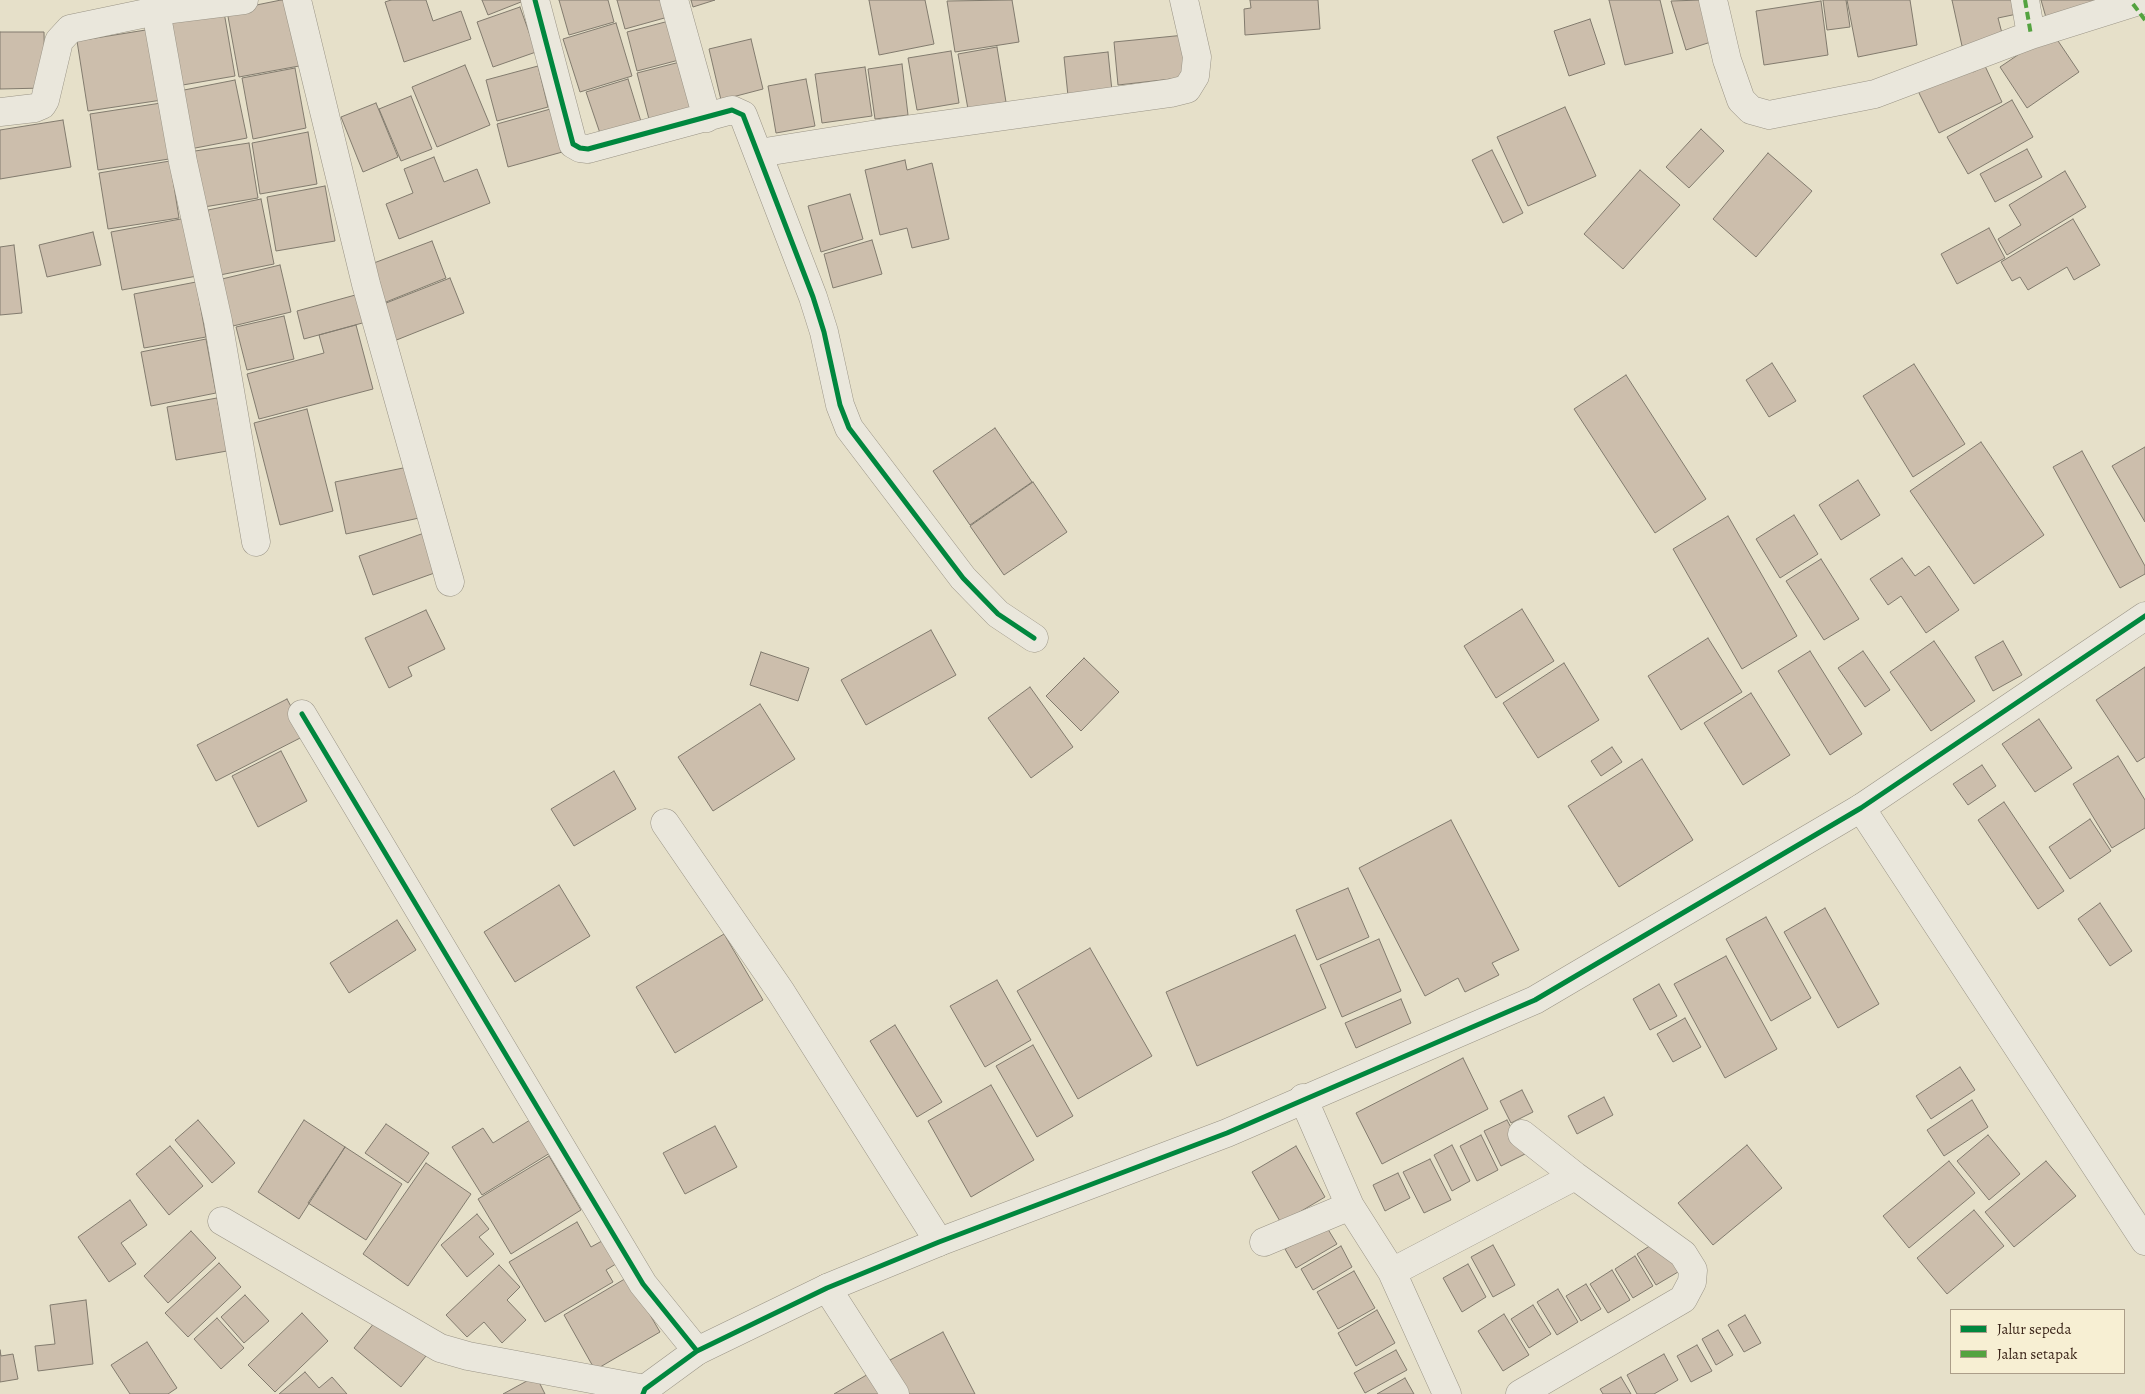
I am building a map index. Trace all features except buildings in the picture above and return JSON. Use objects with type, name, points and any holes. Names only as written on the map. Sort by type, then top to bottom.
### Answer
[{"type":"street","points":[[0,112],[42,106],[59,41],[70,28],[156,11],[244,0]]},
{"type":"street","points":[[297,0],[366,284],[450,582]]},
{"type":"street","points":[[535,0],[573,144],[580,148],[588,149],[732,110],[739,112],[746,120],[816,306],[824,332],[840,405],[848,428],[963,578],[998,614],[1034,638]]},
{"type":"street","points":[[674,0],[707,118]]},
{"type":"street","points":[[759,153],[890,132],[1171,93],[1187,89],[1195,76],[1197,57],[1184,0]]},
{"type":"street","points":[[1713,0],[1727,60],[1741,100],[1751,110],[1769,115],[1874,94],[2031,35],[2140,8]]},
{"type":"street","points":[[2025,0],[2031,35]]},
{"type":"street","points":[[156,11],[183,162],[218,321],[256,542]]},
{"type":"street","points":[[222,1221],[440,1348],[468,1356],[644,1392],[697,1351],[827,1288],[939,1242],[1227,1133],[1303,1098],[1535,1000],[1860,808],[2145,616]]},
{"type":"street","points":[[302,714],[643,1284],[697,1351]]},
{"type":"street","points":[[1860,808],[2145,1241]]},
{"type":"street","points":[[665,823],[781,992],[939,1242]]},
{"type":"street","points":[[1303,1098],[1350,1206],[1392,1272],[1447,1394]]},
{"type":"street","points":[[1520,1394],[1683,1299],[1692,1282],[1693,1270],[1683,1254],[1575,1176],[1522,1134]]},
{"type":"street","points":[[1392,1272],[1575,1176]]},
{"type":"street","points":[[1264,1242],[1350,1206]]},
{"type":"street","points":[[827,1288],[895,1394]]},
{"type":"marked path","points":[[2025,0],[2031,35]]},
{"type":"marked path","points":[[2133,4],[2145,20]]},
{"type":"cycle path","points":[[535,0],[573,144],[580,148],[588,149],[732,110],[743,115],[813,297],[824,332],[840,405],[849,428],[963,578],[998,614],[1034,638]]},
{"type":"cycle path","points":[[643,1394],[645,1389],[697,1351],[827,1288],[939,1242],[1227,1133],[1535,1000],[1861,808],[2145,616]]},
{"type":"cycle path","points":[[302,714],[643,1284],[697,1351]]}]
